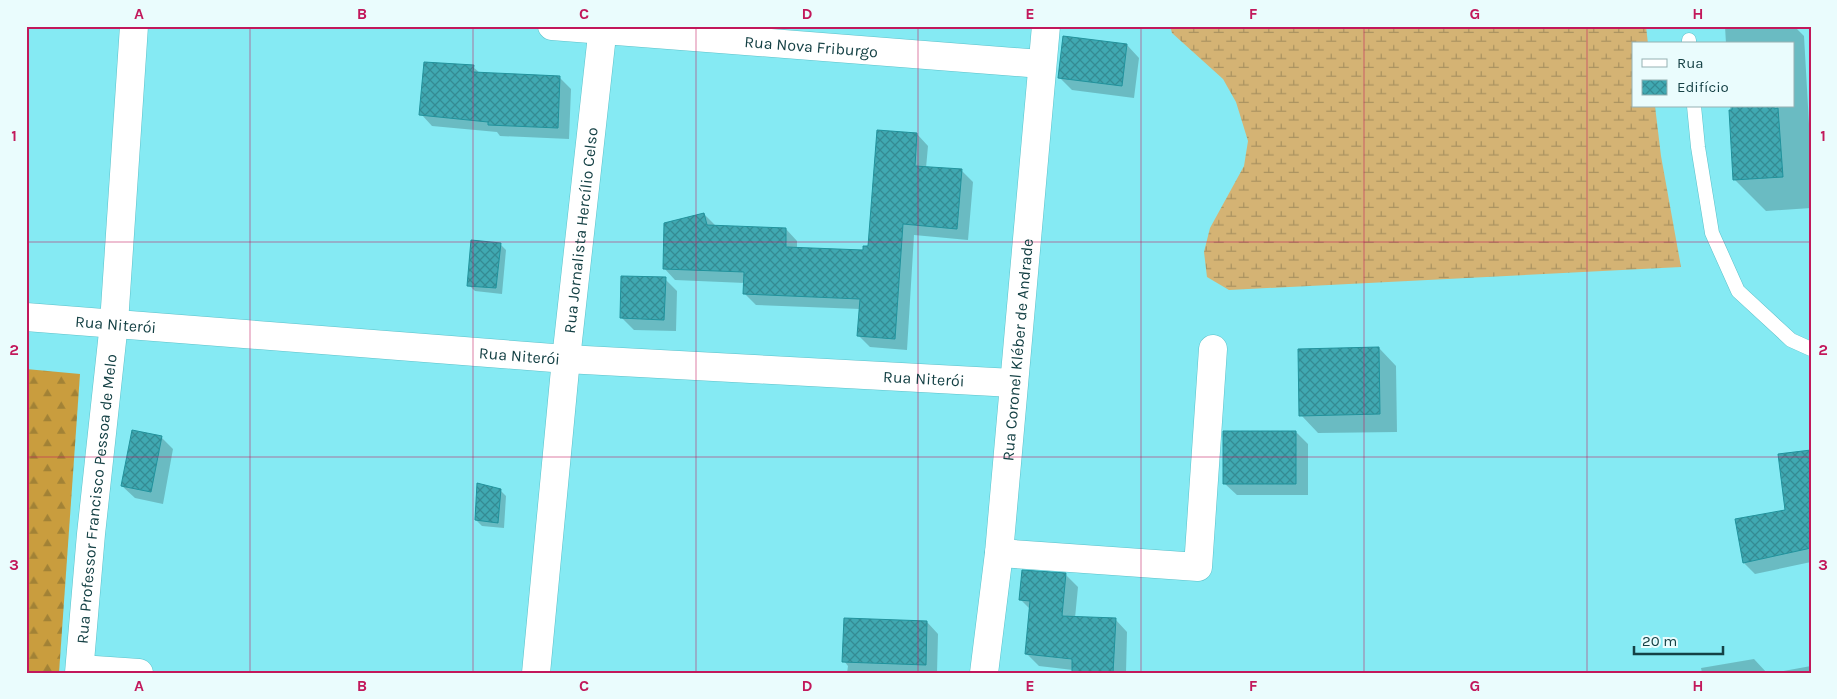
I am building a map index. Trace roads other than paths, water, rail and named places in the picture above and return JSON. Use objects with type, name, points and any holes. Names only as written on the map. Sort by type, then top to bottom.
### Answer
[{"type":"street","name":"Rua Professor Francisco Pessoa de Melo","points":[[79,671],[91,534],[114,323],[134,26]]},
{"type":"street","name":"Rua Nova Friburgo","points":[[552,26],[603,28],[1041,64]]},
{"type":"street","name":"Rua Coronel Kléber de Andrade","points":[[984,673],[999,553],[1041,64],[1046,26]]},
{"type":"street","name":"Rua Jornalista Hercílio Celso","points":[[536,673],[566,359],[603,28]]},
{"type":"street","name":"Rua Niterói","points":[[26,317],[566,359],[1013,383]]},
{"type":"street","points":[[999,553],[1198,567],[1213,349]]},
{"type":"street","points":[[79,671],[139,673]]},
{"type":"lane","points":[[1694,108],[1698,147],[1712,233],[1738,291],[1791,340],[1811,349]]}]
